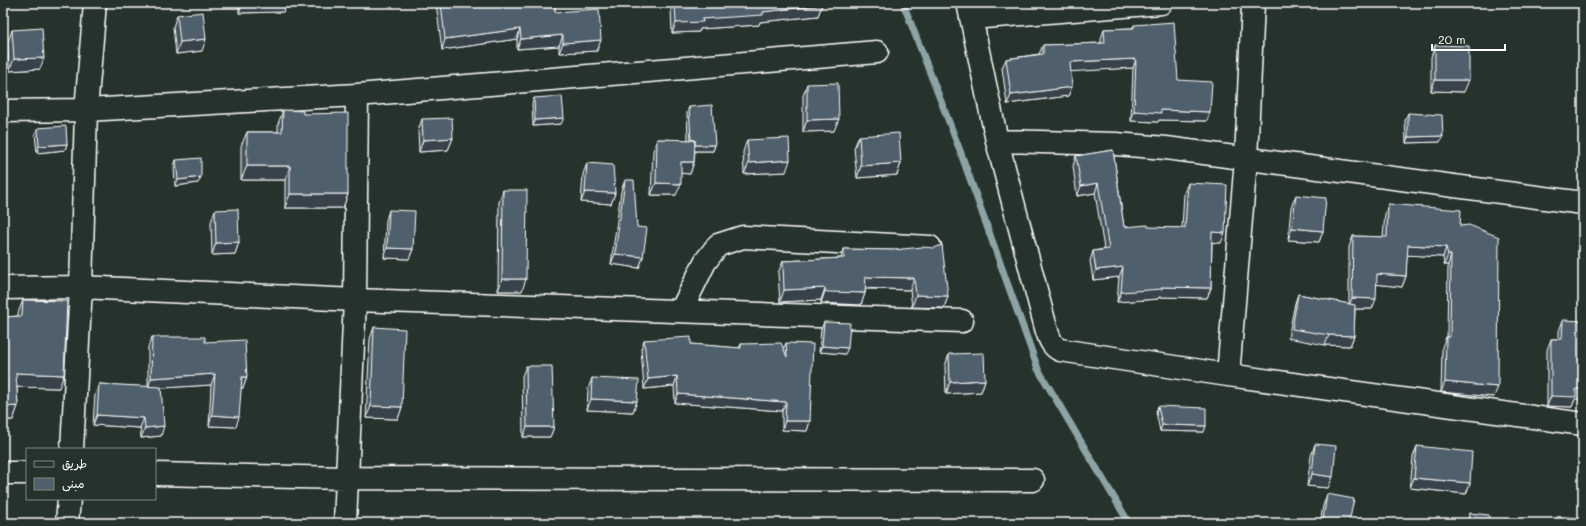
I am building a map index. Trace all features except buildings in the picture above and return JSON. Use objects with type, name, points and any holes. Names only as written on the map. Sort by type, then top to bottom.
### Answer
[{"type":"street","points":[[72,448],[81,287],[86,110],[95,3]]},
{"type":"street","points":[[1161,3],[970,10],[998,140],[1046,328],[1051,342],[1056,348],[1060,350],[1228,375],[1583,424]]},
{"type":"street","points":[[1228,375],[1246,159],[1253,3]]},
{"type":"street","points":[[3,111],[86,110],[357,95],[877,52]]},
{"type":"street","points":[[345,523],[355,300],[357,95]]},
{"type":"street","points":[[998,140],[1166,148],[1583,203]]},
{"type":"street","points":[[682,312],[705,262],[718,246],[743,237],[930,247]]},
{"type":"street","points":[[3,288],[81,287],[355,300],[962,321]]},
{"type":"street","points":[[3,473],[26,473]]},
{"type":"street","points":[[156,474],[347,478],[1033,480]]},
{"type":"street","points":[[67,523],[69,500]]},
{"type":"waterway","points":[[903,3],[959,148],[1038,369],[1129,523]]}]
